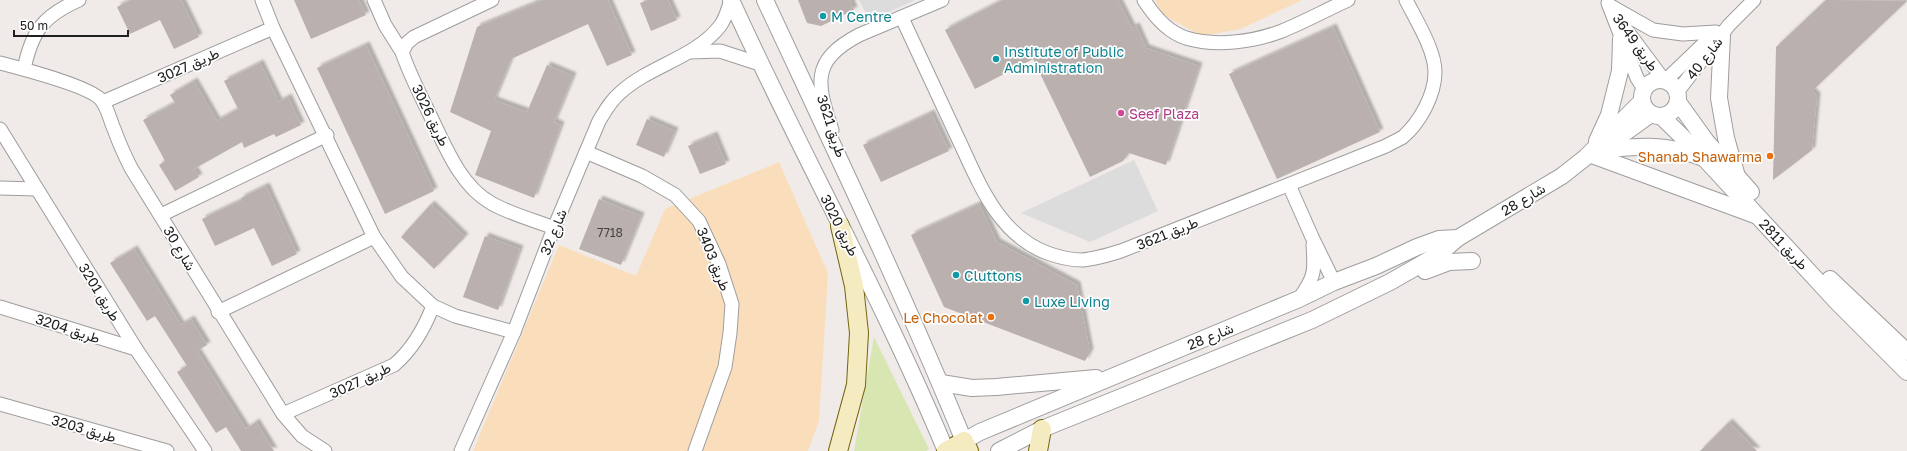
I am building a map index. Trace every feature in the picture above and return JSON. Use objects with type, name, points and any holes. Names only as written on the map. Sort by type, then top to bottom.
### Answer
[{"type":"main road","points":[[838,451],[856,385],[859,333],[854,286],[840,226]]},
{"type":"main road","points":[[1038,451],[1042,429]]},
{"type":"main road","points":[[946,451],[966,446]]},
{"type":"street","points":[[24,69],[28,49],[36,31],[49,16],[79,0]]},
{"type":"street","points":[[262,0],[273,28],[327,136],[374,237],[402,277],[433,306],[455,316],[514,332]]},
{"type":"street","name":"طريق 3026","points":[[374,0],[385,25],[402,52],[412,78],[444,144],[464,178],[476,191],[492,203],[554,228]]},
{"type":"street","points":[[402,52],[407,43],[414,37],[492,0]]},
{"type":"street","points":[[690,52],[721,25],[731,0]]},
{"type":"street","name":"طريق 3020","points":[[731,0],[760,64],[905,357],[946,451]]},
{"type":"street","name":"طريق 3020","points":[[765,0],[941,383],[966,446]]},
{"type":"street","name":"طريق 3621","points":[[851,185],[820,89],[822,71],[831,54],[846,42],[942,0]]},
{"type":"street","points":[[1144,0],[1156,17],[1172,31],[1186,38],[1215,43],[1252,40],[1281,31],[1348,0]]},
{"type":"street","name":"طريق 3621","points":[[902,18],[980,186],[997,214],[1010,229],[1036,249],[1057,256],[1081,260],[1102,257],[1121,251],[1386,146],[1402,137],[1419,118],[1426,107],[1433,86],[1435,71],[1431,51],[1406,0]]},
{"type":"street","name":"شارع 40","points":[[1671,88],[1722,31],[1754,0]]},
{"type":"street","points":[[1607,3],[1653,30],[1683,34],[1722,31],[1719,98],[1726,138],[1738,178]]},
{"type":"street","name":"طريق 3649","points":[[1607,3],[1643,95]]},
{"type":"street","name":"طريق 3649","points":[[1607,3],[1671,88]]},
{"type":"street","name":"طريق 3027","points":[[103,102],[273,28]]},
{"type":"street","points":[[1592,153],[1609,115],[1620,71],[1622,39]]},
{"type":"street","points":[[690,52],[720,51],[760,64]]},
{"type":"street","name":"شارع 32","points":[[461,451],[514,332],[554,228],[607,106],[620,92],[637,80],[690,52]]},
{"type":"street","points":[[0,63],[24,69],[87,91],[99,97],[103,102]]},
{"type":"street","points":[[1656,80],[1671,88],[1672,112],[1656,115],[1647,110],[1643,95],[1649,83],[1656,80]]},
{"type":"street","name":"طريق 2811","points":[[1671,88],[1706,141],[1738,178],[1822,271],[1907,352]]},
{"type":"street","name":"شارع 28","points":[[1592,153],[1643,95]]},
{"type":"street","name":"شارع 30","points":[[103,102],[124,154],[218,312],[283,414],[302,436],[325,451]]},
{"type":"street","name":"طريق 2811","points":[[1656,115],[1704,158],[1837,302],[1907,372]]},
{"type":"street","name":"شارع 28","points":[[999,451],[1042,429],[1312,320],[1390,282],[1439,254],[1458,238],[1540,190],[1562,176],[1592,153],[1656,115]]},
{"type":"street","name":"طريق 3201","points":[[0,129],[136,349],[205,451]]},
{"type":"street","points":[[161,215],[327,136]]},
{"type":"street","points":[[1592,153],[1648,146],[1670,148],[1704,158]]},
{"type":"street","name":"طريق 3403","points":[[586,152],[603,161],[642,176],[675,195],[699,221],[719,264],[732,304],[730,333],[725,367],[695,451]]},
{"type":"street","points":[[1592,153],[1759,217]]},
{"type":"street","points":[[1289,185],[1334,282],[1325,302],[1312,320]]},
{"type":"street","points":[[0,188],[36,189]]},
{"type":"street","points":[[218,312],[374,237]]},
{"type":"street","points":[[1299,299],[1307,288],[1314,274],[1312,237]]},
{"type":"street","name":"شارع 28","points":[[966,446],[980,432],[1299,299],[1334,282],[1376,266],[1428,242],[1439,239],[1458,238]]},
{"type":"street","points":[[1390,282],[1449,262],[1472,261]]},
{"type":"street","name":"طريق 3204","points":[[0,306],[136,349]]},
{"type":"street","name":"طريق 3027","points":[[283,414],[394,365],[406,355],[415,342],[424,328],[433,306]]},
{"type":"street","points":[[941,383],[972,388],[1111,377]]},
{"type":"street","name":"طريق 3203","points":[[0,404],[167,451]]},
{"type":"green space","points":[[874,337],[929,449],[926,451],[854,451]]},
{"type":"sand","points":[[1155,0],[1302,0],[1241,29],[1202,36],[1163,15]]},
{"type":"sand","points":[[779,162],[828,273],[819,421],[808,451],[473,451],[559,245],[636,276],[665,209]]},
{"type":"shaded area","points":[[859,0],[915,0],[870,21]]},
{"type":"shaded area","points":[[1134,160],[1158,211],[1090,242],[1021,213]]},
{"type":"building","points":[[131,0],[181,0],[199,37],[174,49],[160,20],[130,34],[117,7]]},
{"type":"building","points":[[294,0],[359,0],[366,15],[311,39]]},
{"type":"building","points":[[543,0],[608,0],[632,55],[607,66],[588,24],[511,59],[494,100],[527,112],[547,65],[573,76],[554,122],[561,125],[534,198],[475,175],[491,131],[450,112],[477,27]]},
{"type":"building","points":[[648,0],[668,0],[677,20],[651,31],[640,3]]},
{"type":"building","name":"M Centre","points":[[798,0],[850,0],[854,10],[821,26],[807,23]]},
{"type":"building","points":[[1003,0],[1118,0],[1132,28],[1136,26],[1146,48],[1199,66],[1166,165],[1129,153],[1123,161],[1090,177],[1033,59],[975,89],[945,30]]},
{"type":"building","points":[[1826,0],[1907,1],[1812,91],[1817,96],[1812,150],[1773,180],[1776,47]]},
{"type":"building","points":[[1333,27],[1380,132],[1277,179],[1229,74]]},
{"type":"building","points":[[366,45],[434,191],[385,214],[317,68]]},
{"type":"building","points":[[260,63],[279,102],[288,97],[301,125],[276,137],[274,134],[244,148],[242,142],[194,169],[199,177],[175,191],[159,165],[165,161],[143,120],[175,103],[170,95],[194,81],[217,121],[238,109],[224,81]]},
{"type":"building","points":[[931,113],[949,151],[881,182],[863,145]]},
{"type":"building","points":[[647,119],[675,131],[664,157],[636,145]]},
{"type":"building","points":[[714,135],[726,164],[700,174],[688,146]]},
{"type":"building","points":[[266,186],[297,254],[272,266],[254,228],[215,246],[202,219],[242,200],[241,198]]},
{"type":"building","points":[[599,199],[641,216],[621,265],[579,249]]},
{"type":"building","points":[[431,204],[465,237],[434,269],[401,237]]},
{"type":"building","points":[[979,204],[997,242],[1077,285],[1090,352],[1085,361],[944,307],[911,235]]},
{"type":"building","points":[[485,236],[520,249],[498,310],[463,297]]},
{"type":"building","points":[[134,249],[181,325],[191,319],[207,345],[197,351],[246,429],[256,422],[274,451],[241,451],[226,427],[216,433],[177,372],[187,366],[155,316],[147,321],[110,263]]},
{"type":"building","points":[[1729,422],[1757,451],[1700,451]]},
{"type":"place","name":"M Centre","points":[[823,16]]},
{"type":"place","name":"Institute of Public Administration","points":[[996,59]]},
{"type":"place","name":"Seef Plaza","points":[[1121,113]]},
{"type":"place","name":"Shanab Shawarma","points":[[1770,156]]},
{"type":"place","name":"Cluttons","points":[[956,275]]},
{"type":"place","name":"Luxe Living","points":[[1026,301]]},
{"type":"place","name":"Le Chocolat","points":[[991,317]]}]
